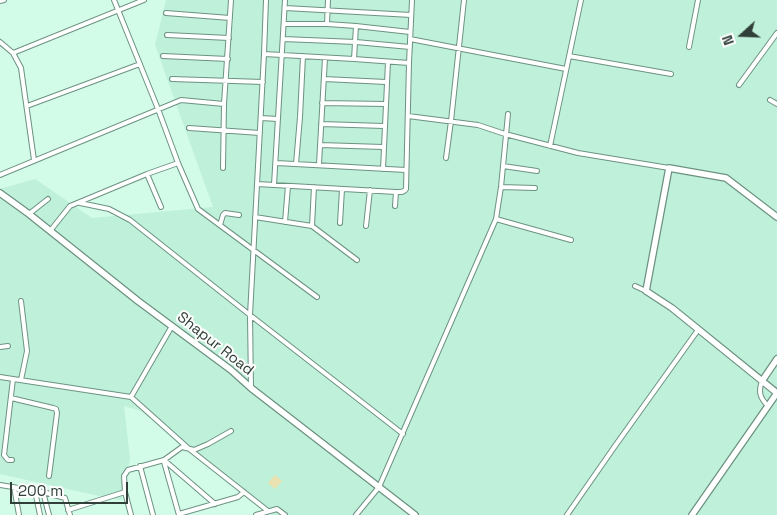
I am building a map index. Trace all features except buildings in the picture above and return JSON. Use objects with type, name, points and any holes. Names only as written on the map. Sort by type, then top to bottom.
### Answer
[{"type":"street","points":[[0,1],[4,0]]},
{"type":"street","points":[[114,0],[198,209],[318,297]]},
{"type":"street","points":[[13,53],[144,0]]},
{"type":"street","points":[[223,168],[224,104],[231,0]]},
{"type":"street","points":[[251,388],[250,315],[266,0]]},
{"type":"street","points":[[274,185],[286,0]]},
{"type":"street","points":[[327,24],[328,0]]},
{"type":"street","points":[[257,184],[396,192],[403,192],[406,189],[412,0]]},
{"type":"street","points":[[446,158],[464,0]]},
{"type":"street","points":[[550,146],[581,0]]},
{"type":"street","points":[[689,47],[698,0]]},
{"type":"street","points":[[285,8],[411,16]]},
{"type":"street","points":[[166,13],[230,18]]},
{"type":"street","points":[[284,24],[327,24],[410,32]]},
{"type":"street","points":[[354,59],[356,26]]},
{"type":"street","points":[[739,85],[777,33]]},
{"type":"street","points":[[167,35],[229,38]]},
{"type":"street","points":[[283,39],[356,42],[410,47]]},
{"type":"street","points":[[410,39],[566,69]]},
{"type":"street","points":[[0,42],[13,53],[21,68],[34,160]]},
{"type":"street","points":[[264,54],[409,63]]},
{"type":"street","points":[[163,56],[228,59]]},
{"type":"street","points":[[296,164],[303,56]]},
{"type":"street","points":[[569,56],[671,74]]},
{"type":"street","points":[[319,164],[325,58]]},
{"type":"street","points":[[383,169],[388,62]]},
{"type":"street","points":[[27,106],[140,64]]},
{"type":"street","points":[[172,79],[263,82]]},
{"type":"street","points":[[324,79],[386,82]]},
{"type":"street","points":[[0,175],[181,100],[224,104]]},
{"type":"street","points":[[770,100],[777,104]]},
{"type":"street","points":[[322,103],[385,104]]},
{"type":"street","points":[[356,515],[379,487],[496,219],[508,114]]},
{"type":"street","points":[[408,116],[478,125],[578,153],[726,178],[777,217]]},
{"type":"street","points":[[261,118],[278,119]]},
{"type":"street","points":[[321,124],[384,126]]},
{"type":"street","points":[[189,128],[260,133]]},
{"type":"street","points":[[320,145],[384,147]]},
{"type":"street","points":[[50,231],[70,206],[178,163]]},
{"type":"street","points":[[276,163],[406,170]]},
{"type":"street","points":[[503,166],[537,171]]},
{"type":"street","points":[[646,291],[669,168]]},
{"type":"street","points":[[147,174],[162,207]]},
{"type":"street","points":[[285,222],[288,186]]},
{"type":"street","points":[[312,226],[314,187]]},
{"type":"street","points":[[501,188],[535,188]]},
{"type":"street","points":[[340,223],[342,189]]},
{"type":"street","points":[[366,226],[370,190]]},
{"type":"street","points":[[395,206],[396,192]]},
{"type":"street","name":"Shapur Road","points":[[0,193],[138,301],[231,370],[251,388],[415,515]]},
{"type":"street","points":[[29,214],[48,199]]},
{"type":"street","points":[[80,203],[108,209],[130,220],[403,434]]},
{"type":"street","points":[[220,225],[223,215],[239,214]]},
{"type":"street","points":[[255,217],[312,226],[357,260]]},
{"type":"street","points":[[496,219],[571,240]]},
{"type":"street","points":[[635,286],[672,308],[777,393],[692,515]]},
{"type":"street","points":[[21,301],[27,351],[21,380]]},
{"type":"street","points":[[131,397],[172,326]]},
{"type":"street","points":[[567,515],[614,446],[698,330]]},
{"type":"street","points":[[0,347],[8,346]]},
{"type":"street","points":[[768,406],[759,392],[762,381],[777,359]]},
{"type":"street","points":[[0,377],[131,397],[188,448],[268,511]]},
{"type":"street","points":[[12,460],[8,460],[4,455],[13,379]]},
{"type":"street","points":[[11,398],[53,408],[57,413],[48,476]]},
{"type":"street","points":[[131,515],[125,492],[124,476],[128,470],[164,460],[182,447],[194,450],[231,431]]},
{"type":"street","points":[[164,460],[215,504]]},
{"type":"street","points":[[164,460],[179,515],[238,498],[244,492]]},
{"type":"street","points":[[140,466],[153,515]]},
{"type":"street","points":[[0,485],[43,492],[65,498],[70,515]]},
{"type":"street","points":[[14,487],[19,515]]},
{"type":"street","points":[[35,491],[40,515]]},
{"type":"street","points":[[43,492],[49,515]]},
{"type":"street","points":[[68,510],[125,492]]},
{"type":"street","points":[[256,515],[277,509],[285,515]]},
{"type":"shaded area","points":[[166,0],[777,0],[777,515],[270,515],[274,513],[141,411],[124,406],[130,459],[122,500],[0,474],[0,189],[35,179],[92,218],[213,207],[155,45]]},
{"type":"shaded area","points":[[275,475],[282,481],[275,489],[268,483]]}]
